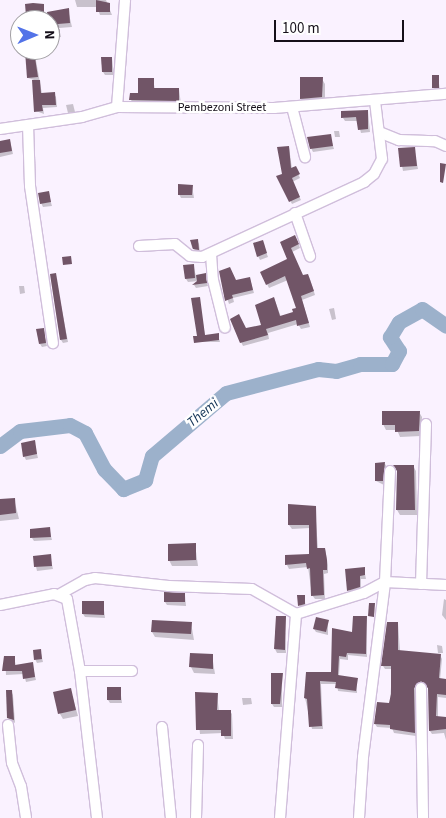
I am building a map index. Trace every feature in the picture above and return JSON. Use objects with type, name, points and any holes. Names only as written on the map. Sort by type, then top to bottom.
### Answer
[{"type":"street","points":[[117,107],[125,0]]},
{"type":"street","name":"Pembezoni Street","points":[[0,129],[82,117],[117,107],[292,107],[446,94]]},
{"type":"street","points":[[139,246],[175,244],[195,258],[211,254],[374,174],[382,159],[375,101]]},
{"type":"street","points":[[292,107],[305,157]]},
{"type":"street","points":[[28,125],[30,186],[54,343]]},
{"type":"street","points":[[379,132],[399,140],[435,141],[446,146]]},
{"type":"street","points":[[295,213],[310,256]]},
{"type":"street","points":[[211,254],[213,280],[225,328]]},
{"type":"street","points":[[421,584],[426,424]]},
{"type":"street","points":[[359,818],[384,582],[390,471]]},
{"type":"street","points":[[0,605],[60,594],[85,580],[95,578],[168,586],[252,589],[282,603],[296,614]]},
{"type":"street","points":[[296,614],[364,594],[384,582],[446,586]]},
{"type":"street","points":[[60,594],[69,605],[80,672],[97,818]]},
{"type":"street","points":[[280,818],[296,614]]},
{"type":"street","points":[[80,672],[132,670]]},
{"type":"street","points":[[421,688],[423,818]]},
{"type":"street","points":[[8,725],[13,770],[21,786],[26,818]]},
{"type":"street","points":[[162,727],[171,818]]},
{"type":"street","points":[[196,818],[198,745]]},
{"type":"building","points":[[96,0],[110,3],[110,12],[96,12]]},
{"type":"building","points":[[25,4],[44,4],[44,10],[26,10]]},
{"type":"building","points":[[69,8],[70,23],[60,24],[60,10],[58,10]]},
{"type":"building","points":[[101,57],[112,57],[112,72],[102,72]]},
{"type":"building","points":[[26,60],[35,60],[38,77],[27,78]]},
{"type":"building","points":[[432,75],[439,75],[439,88],[432,88]]},
{"type":"building","points":[[300,77],[323,77],[322,97],[300,99]]},
{"type":"building","points":[[138,78],[154,78],[154,88],[179,88],[179,101],[129,100],[130,93],[138,93]]},
{"type":"building","points":[[32,80],[40,80],[41,93],[55,92],[56,105],[42,105],[43,111],[34,112]]},
{"type":"building","points":[[368,110],[368,129],[358,130],[356,117],[341,118],[341,111]]},
{"type":"building","points":[[331,134],[333,146],[310,149],[307,137]]},
{"type":"building","points":[[10,139],[12,151],[0,153],[0,141]]},
{"type":"building","points":[[289,146],[291,168],[296,166],[300,174],[292,178],[300,197],[289,202],[276,176],[282,174],[277,147]]},
{"type":"building","points":[[415,147],[417,166],[400,167],[398,148]]},
{"type":"building","points":[[440,163],[446,164],[443,183],[440,182]]},
{"type":"building","points":[[178,184],[193,185],[192,195],[178,195]]},
{"type":"building","points":[[49,191],[51,202],[40,204],[38,193]]},
{"type":"building","points":[[295,235],[299,244],[291,248],[303,275],[308,274],[314,291],[301,296],[309,323],[297,326],[296,320],[266,329],[268,335],[240,343],[230,319],[239,314],[246,328],[261,325],[255,305],[274,297],[280,316],[293,312],[292,309],[296,308],[285,276],[266,285],[260,272],[287,259],[280,242]]},
{"type":"building","points":[[198,239],[199,250],[193,249],[190,240]]},
{"type":"building","points":[[263,240],[267,253],[257,257],[253,243]]},
{"type":"building","points":[[71,256],[72,264],[63,265],[62,257]]},
{"type":"building","points":[[194,264],[195,278],[185,279],[183,265]]},
{"type":"building","points":[[230,267],[236,280],[250,277],[253,290],[232,295],[233,298],[225,301],[219,271]]},
{"type":"building","points":[[56,273],[67,339],[60,340],[50,274]]},
{"type":"building","points":[[206,273],[207,283],[192,285],[197,281],[196,275]]},
{"type":"building","points":[[200,297],[205,335],[219,333],[219,340],[194,343],[193,336],[197,336],[191,298]]},
{"type":"building","points":[[44,328],[46,343],[39,344],[36,329]]},
{"type":"building","points":[[382,411],[420,411],[419,431],[395,432],[395,425],[382,425]]},
{"type":"building","points":[[35,440],[37,454],[23,457],[21,443]]},
{"type":"building","points":[[385,462],[383,481],[375,481],[375,463]]},
{"type":"building","points":[[393,465],[414,465],[415,510],[396,510],[397,471]]},
{"type":"building","points":[[15,498],[16,513],[0,515],[0,499]]},
{"type":"building","points":[[288,504],[316,506],[317,548],[325,548],[327,560],[327,570],[323,570],[324,595],[311,596],[310,568],[307,569],[306,563],[285,565],[285,555],[309,554],[309,525],[288,525]]},
{"type":"building","points":[[50,527],[51,537],[30,538],[30,529]]},
{"type":"building","points":[[196,543],[196,560],[168,561],[168,544]]},
{"type":"building","points":[[51,554],[52,566],[34,567],[33,556]]},
{"type":"building","points":[[365,567],[365,575],[360,576],[360,587],[347,591],[345,569]]},
{"type":"building","points":[[164,592],[185,593],[185,602],[164,602]]},
{"type":"building","points":[[297,595],[305,595],[305,604],[298,606]]},
{"type":"building","points":[[82,601],[104,601],[104,615],[82,614]]},
{"type":"building","points":[[369,603],[375,603],[374,617],[368,616]]},
{"type":"building","points":[[276,616],[286,616],[285,650],[274,649]]},
{"type":"building","points":[[353,616],[367,616],[366,654],[347,653],[346,657],[339,656],[338,675],[358,678],[356,691],[335,688],[336,682],[320,681],[322,726],[309,727],[307,699],[304,698],[306,672],[331,672],[332,628],[352,632]]},
{"type":"building","points":[[316,617],[329,620],[326,632],[313,629]]},
{"type":"building","points":[[152,620],[192,622],[191,634],[151,632]]},
{"type":"building","points":[[387,622],[398,622],[398,650],[441,654],[439,678],[446,679],[446,695],[437,694],[436,716],[446,717],[446,729],[429,731],[428,688],[421,681],[414,688],[415,733],[390,729],[390,725],[374,724],[377,702],[389,703],[391,694],[391,666],[381,666]]},
{"type":"building","points":[[41,649],[42,659],[34,660],[33,650]]},
{"type":"building","points":[[190,653],[213,654],[213,669],[189,667]]},
{"type":"building","points":[[4,656],[15,656],[15,665],[33,662],[35,677],[23,679],[22,671],[2,671]]},
{"type":"building","points":[[271,673],[283,673],[280,704],[271,704]]},
{"type":"building","points":[[107,687],[121,687],[121,700],[107,700]]},
{"type":"building","points":[[71,688],[76,710],[58,714],[53,692]]},
{"type":"building","points":[[6,690],[12,690],[14,720],[7,718]]},
{"type":"building","points":[[195,692],[218,693],[217,710],[231,710],[231,736],[221,736],[221,730],[196,730]]},
{"type":"waterway","name":"Themi","points":[[0,446],[20,431],[70,425],[85,433],[104,469],[123,489],[145,480],[152,456],[226,393],[318,369],[336,371],[360,364],[392,364],[399,351],[390,337],[399,322],[422,309],[446,326]]}]
